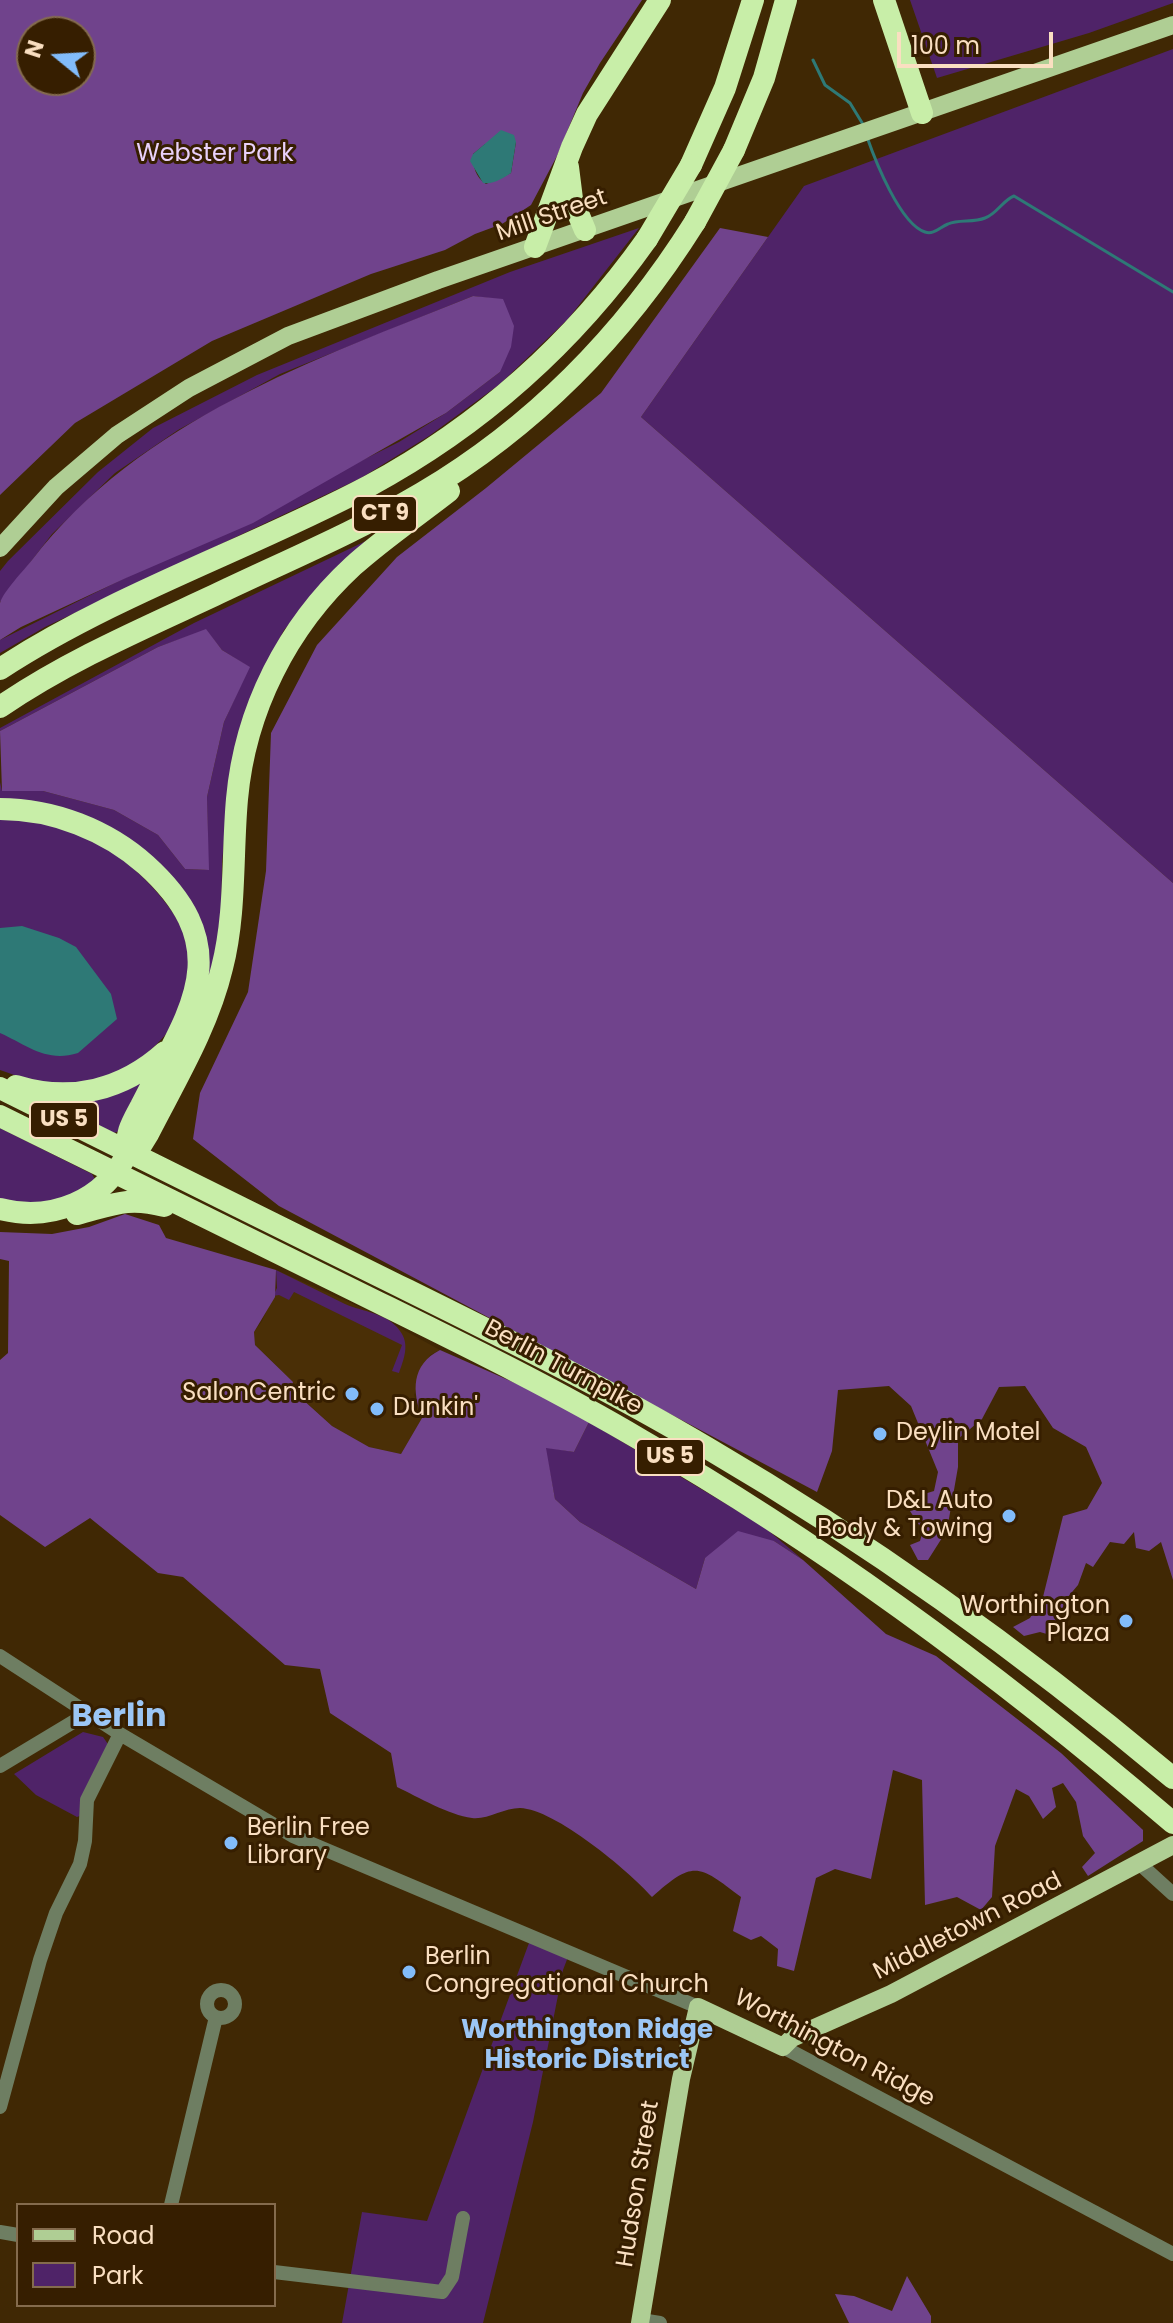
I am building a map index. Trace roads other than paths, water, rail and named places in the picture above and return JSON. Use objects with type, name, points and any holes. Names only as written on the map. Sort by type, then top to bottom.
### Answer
[{"type":"highway","points":[[535,247],[568,158],[595,100],[660,0]]},
{"type":"highway","name":"CT 9","points":[[0,669],[96,615],[341,500],[438,445],[498,401],[544,360],[603,296],[647,239],[691,165],[725,88],[753,0]]},
{"type":"highway","name":"CT 9","points":[[0,707],[47,677],[110,644],[386,513],[451,475],[513,430],[575,375],[654,283],[695,222],[734,150],[761,85],[786,0]]},
{"type":"highway","points":[[884,0],[922,113]]},
{"type":"highway","points":[[568,158],[572,199],[585,230]]},
{"type":"highway","points":[[57,1210],[90,1197],[116,1173],[128,1152],[140,1147],[207,1014],[219,980],[229,932],[239,780],[249,734],[273,671],[304,621],[342,577],[483,465],[513,430]]},
{"type":"highway","points":[[0,809],[31,811],[61,818],[104,836],[136,857],[174,895],[192,930],[199,969],[192,1005],[129,1130],[126,1141],[128,1152]]},
{"type":"highway","points":[[0,1080],[50,1094],[89,1092],[138,1073],[174,1042]]},
{"type":"highway","name":"Berlin Turnpike","points":[[0,1088],[551,1362],[740,1467],[844,1532],[955,1608],[1064,1689],[1173,1778]]},
{"type":"highway","name":"Berlin Turnpike","points":[[0,1116],[550,1389],[644,1441],[736,1497],[936,1634],[1074,1740],[1173,1823]]},
{"type":"highway","points":[[0,1209],[24,1213],[57,1210],[78,1214],[135,1200],[198,1213]]},
{"type":"main road","name":"Mill Street","points":[[0,548],[56,487],[94,453],[152,411],[219,370],[320,323],[1173,25]]},
{"type":"main road","name":"Middletown Road","points":[[783,2047],[795,2037],[881,1999],[1173,1845]]},
{"type":"main road","name":"Worthington Ridge","points":[[698,2007],[783,2047]]},
{"type":"main road","name":"Hudson Street","points":[[640,2321],[681,2079],[698,2007]]},
{"type":"street","name":"Worthington Ridge","points":[[0,1656],[120,1734],[293,1836],[698,2007]]},
{"type":"street","points":[[0,1766],[88,1713]]},
{"type":"street","points":[[0,2107],[40,1960],[56,1913],[80,1864],[85,1841],[87,1800],[120,1734]]},
{"type":"street","points":[[1140,1864],[1173,1894]]},
{"type":"street","points":[[171,2203],[216,2017]]},
{"type":"street","name":"Worthington Ridge","points":[[783,2047],[1173,2254]]},
{"type":"street","points":[[276,2272],[442,2292],[452,2277],[463,2218]]},
{"type":"street","points":[[640,2321],[660,2323]]},
{"type":"water","points":[[501,130],[514,135],[516,142],[511,173],[494,182],[483,183],[470,161],[473,154]]},
{"type":"water","points":[[22,926],[76,947],[111,994],[117,1019],[78,1053],[67,1056],[46,1054],[0,1033],[0,928]]},
{"type":"waterway","points":[[813,60],[825,85],[850,103],[864,126]]},
{"type":"waterway","points":[[867,137],[898,204],[916,227],[925,232],[934,232],[952,223],[985,218],[1014,196],[1173,292]]},
{"type":"place","name":"SalonCentric","points":[[352,1394]]},
{"type":"place","name":"Dunkin'","points":[[377,1409]]},
{"type":"place","name":"Deylin Motel","points":[[880,1434]]},
{"type":"place","name":"D&L Auto Body & Towing","points":[[1009,1516]]},
{"type":"place","name":"Worthington Plaza","points":[[1126,1621]]},
{"type":"place","name":"Berlin Free Library","points":[[231,1843]]},
{"type":"place","name":"Berlin Congregational Church","points":[[409,1972]]},
{"type":"district","name":"Berlin","points":[[119,1718]]},
{"type":"district","name":"Worthington Ridge Historic District","points":[[587,2046]]},
{"type":"park label","name":"Webster Park","points":[[215,155]]}]
